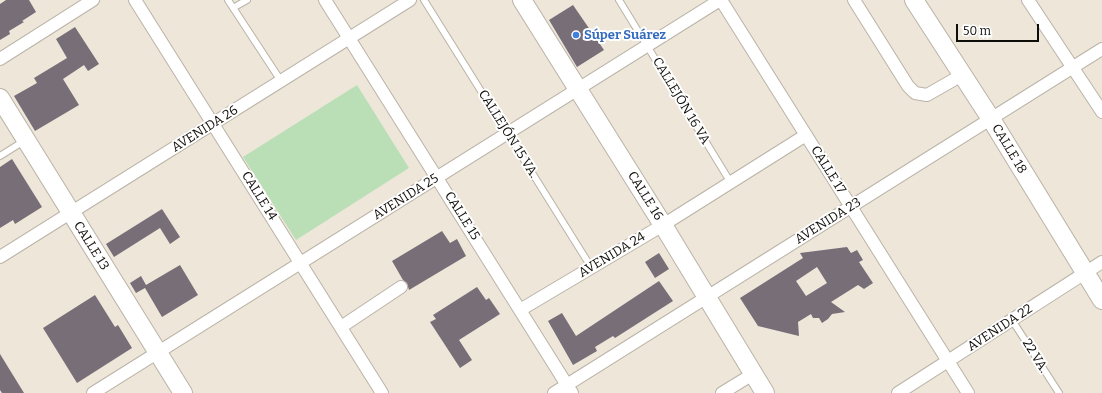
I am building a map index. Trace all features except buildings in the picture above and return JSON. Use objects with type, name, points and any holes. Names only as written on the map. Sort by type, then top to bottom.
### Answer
[{"type":"street","points":[[0,59],[93,0]]},
{"type":"street","name":"CALLE 14","points":[[135,0],[382,393]]},
{"type":"street","name":"CALLE 15","points":[[325,0],[348,39],[437,177],[569,389]]},
{"type":"street","name":"AVENIDA 26","points":[[0,257],[410,0]]},
{"type":"street","name":"CALLE 16","points":[[522,0],[663,225],[765,393]]},
{"type":"street","name":"AVENIDA 25","points":[[93,393],[721,0]]},
{"type":"street","name":"CALLE 17","points":[[721,0],[968,393]]},
{"type":"street","points":[[854,0],[908,86],[915,93],[927,95],[962,75]]},
{"type":"street","name":"CALLE 18","points":[[914,0],[991,119],[1102,300]]},
{"type":"street","points":[[1028,0],[1074,66],[1102,112]]},
{"type":"street","name":"AVENIDA 23","points":[[554,393],[569,389],[707,297],[1102,49]]},
{"type":"street","name":"CALLE 13","points":[[0,98],[184,393]]},
{"type":"street","name":"AVENIDA 24","points":[[520,310],[663,225],[806,135]]},
{"type":"street","name":"AVENIDA 22","points":[[898,393],[1102,262]]},
{"type":"street","points":[[341,326],[401,287]]},
{"type":"street","points":[[722,393],[754,374]]},
{"type":"lane","points":[[228,0],[281,81]]},
{"type":"lane","points":[[233,8],[247,0]]},
{"type":"lane","name":"CALLEJÓN 15 VA.","points":[[424,0],[591,267]]},
{"type":"lane","name":"CALLEJÓN 16 VA","points":[[619,0],[731,183]]},
{"type":"lane","points":[[0,156],[25,140]]},
{"type":"lane","name":"22 VA.","points":[[1012,320],[1059,393]]},
{"type":"green space","points":[[357,85],[409,168],[296,240],[243,157]]},
{"type":"place","name":"Súper Suárez","points":[[576,35]]}]
